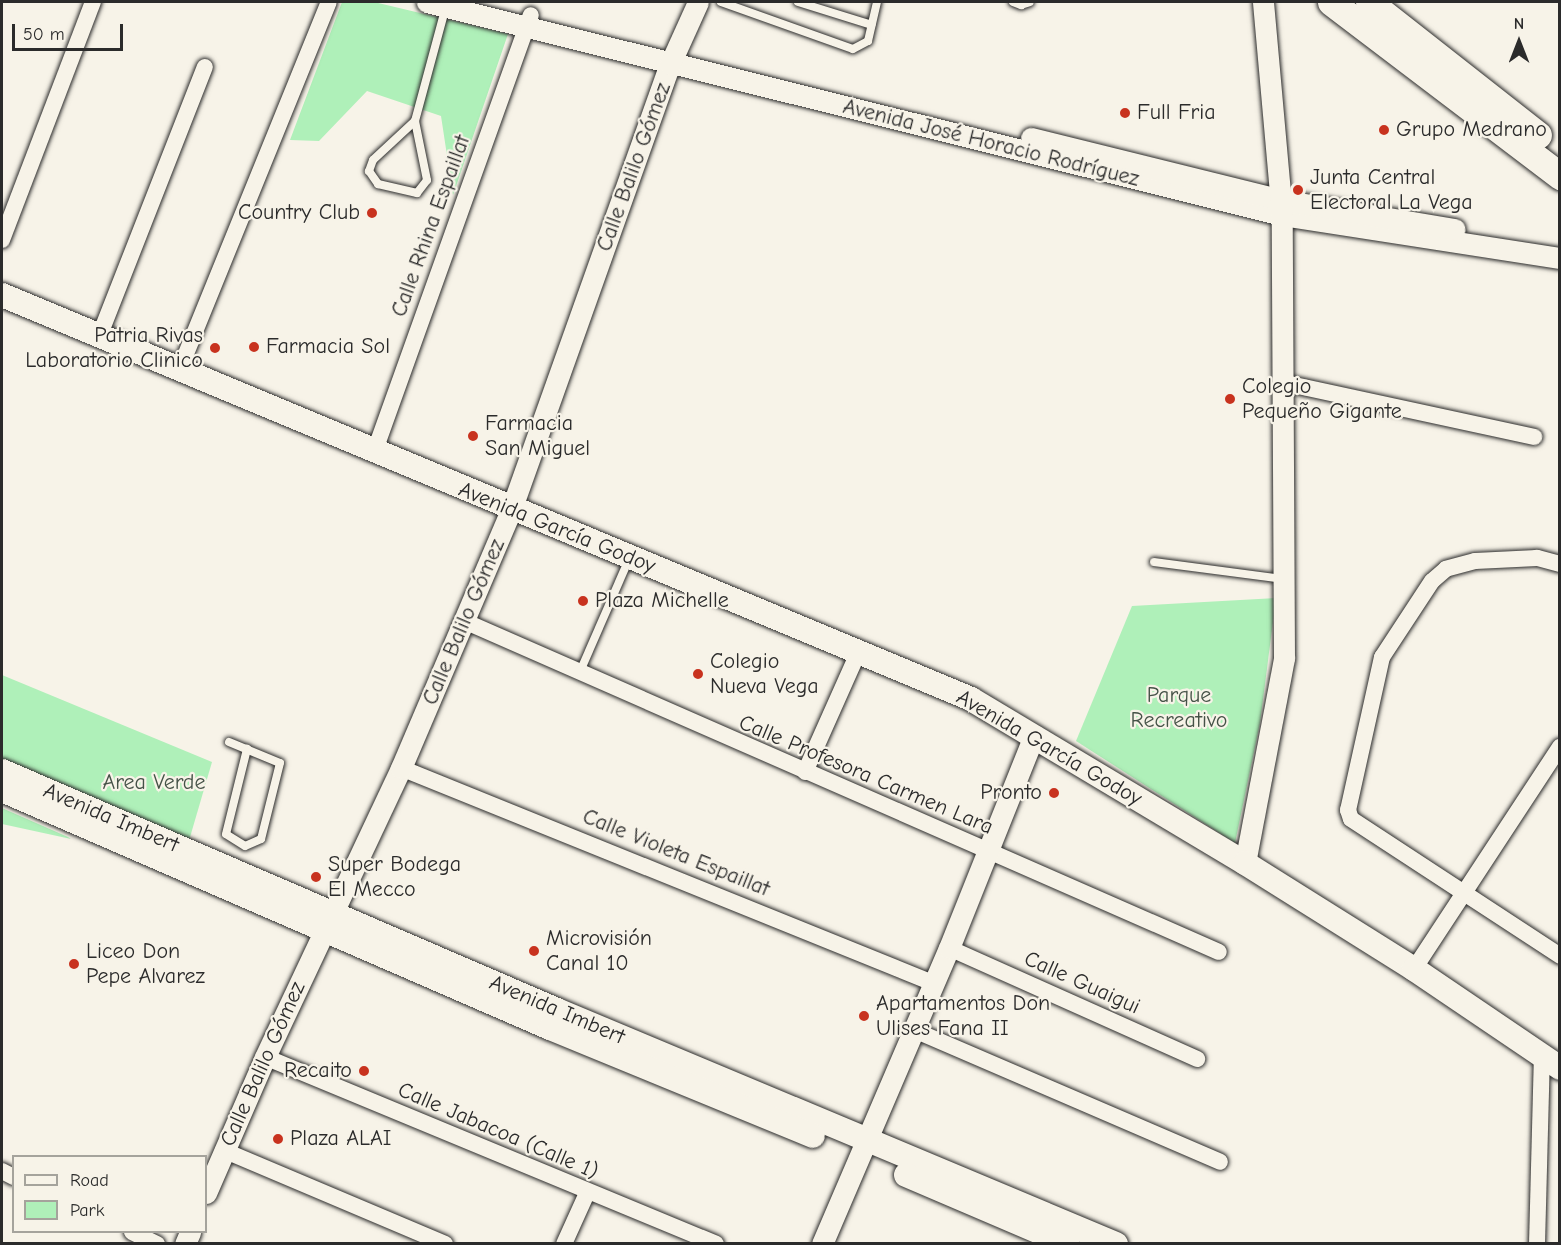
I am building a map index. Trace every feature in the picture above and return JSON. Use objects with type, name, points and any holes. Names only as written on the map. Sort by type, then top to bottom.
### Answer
[{"type":"main road","points":[[1331,2],[1560,176]]},
{"type":"main road","points":[[1373,3],[1560,153]]},
{"type":"main road","name":"Avenida García Godoy","points":[[2,295],[374,453],[970,699],[1034,735],[1245,863],[1414,969],[1551,1062]]},
{"type":"main road","name":"Avenida Imbert","points":[[2,771],[51,801],[553,1019],[862,1148],[1116,1244]]},
{"type":"main road","name":"Avenida Imbert","points":[[2,790],[51,801]]},
{"type":"main road","name":"Avenida Imbert","points":[[862,1148],[1068,1244]]},
{"type":"street","points":[[2,240],[93,2]]},
{"type":"street","points":[[179,371],[329,2]]},
{"type":"street","name":"Avenida José Horacio Rodríguez","points":[[483,2],[528,21]]},
{"type":"street","name":"Calle Balilo Gómez","points":[[207,1190],[265,1057],[401,768],[512,510],[672,58],[698,2]]},
{"type":"street","points":[[1245,863],[1284,658],[1285,383],[1281,208],[1263,2]]},
{"type":"street","name":"Avenida José Horacio Rodríguez","points":[[436,4],[528,21],[1281,208],[1560,258]]},
{"type":"street","name":"Calle Rhina Espaillat","points":[[374,453],[528,21]]},
{"type":"street","points":[[99,337],[206,67]]},
{"type":"street","name":"Avenida José Horacio Rodríguez","points":[[1281,208],[1560,243]]},
{"type":"street","points":[[1285,383],[1534,437]]},
{"type":"street","points":[[1560,564],[1537,558],[1506,558],[1446,569],[1432,581],[1379,667],[1349,815],[1462,893],[1560,956]]},
{"type":"street","name":"Calle Profesora Carmen Lara","points":[[464,621],[579,674],[1219,952]]},
{"type":"street","points":[[805,772],[858,653]]},
{"type":"street","points":[[822,1244],[949,948],[1034,735]]},
{"type":"street","points":[[1414,969],[1462,893],[1556,759]]},
{"type":"street","name":"Calle Violeta Espaillat","points":[[401,768],[933,983]]},
{"type":"street","name":"Calle Guaigui","points":[[949,948],[1197,1059]]},
{"type":"street","points":[[914,1030],[1220,1162]]},
{"type":"street","name":"Calle Jabacoa (Calle 1)","points":[[265,1057],[586,1193],[716,1244]]},
{"type":"street","points":[[1537,1244],[1551,1062]]},
{"type":"street","points":[[223,1150],[445,1244]]},
{"type":"street","points":[[564,1244],[586,1193]]},
{"type":"street","points":[[134,1233],[157,1244]]},
{"type":"lane","points":[[721,2],[742,6],[853,49],[868,42],[877,2]]},
{"type":"lane","points":[[798,2],[872,25]]},
{"type":"lane","points":[[1013,2],[1021,5],[1030,2]]},
{"type":"lane","points":[[415,121],[373,160],[369,171],[378,184],[405,194],[424,189],[427,180],[415,121],[436,4]]},
{"type":"lane","points":[[579,674],[630,558]]},
{"type":"lane","points":[[1154,562],[1285,579]]},
{"type":"lane","points":[[230,742],[280,763],[261,839],[245,846],[226,834],[247,750]]},
{"type":"green space","points":[[342,2],[374,2],[508,34],[453,195],[441,116],[367,91],[319,141],[290,140]]},
{"type":"green space","name":"Parque Recreativo","points":[[1276,598],[1260,723],[1235,843],[1076,741],[1132,606]]},
{"type":"green space","name":"Area Verde","points":[[2,675],[212,762],[188,844],[2,762]]},
{"type":"green space","points":[[2,808],[68,837],[71,839],[2,824]]},
{"type":"place","name":"Full Fria","points":[[1125,113]]},
{"type":"place","name":"Grupo Medrano","points":[[1384,130]]},
{"type":"place","name":"Junta Central Electoral La Vega","points":[[1298,190]]},
{"type":"place","name":"Country Club","points":[[372,213]]},
{"type":"place","name":"Farmacia Sol","points":[[254,347]]},
{"type":"place","name":"Patria Rivas Laboratorio Clinico","points":[[215,348]]},
{"type":"place","name":"Colegio Pequeño Gigante","points":[[1230,399]]},
{"type":"place","name":"Farmacia San Miguel","points":[[473,436]]},
{"type":"place","name":"Plaza Michelle","points":[[583,601]]},
{"type":"place","name":"Colegio Nueva Vega","points":[[698,674]]},
{"type":"place","name":"Pronto","points":[[1054,793]]},
{"type":"place","name":"Super Bodega El Mecco","points":[[316,877]]},
{"type":"place","name":"Microvisión Canal 10","points":[[534,951]]},
{"type":"place","name":"Liceo Don Pepe Alvarez","points":[[74,964]]},
{"type":"place","name":"Apartamentos Don Ulises Fana II","points":[[864,1016]]},
{"type":"place","name":"Recaito","points":[[364,1071]]},
{"type":"place","name":"Plaza ALAI","points":[[278,1139]]}]
